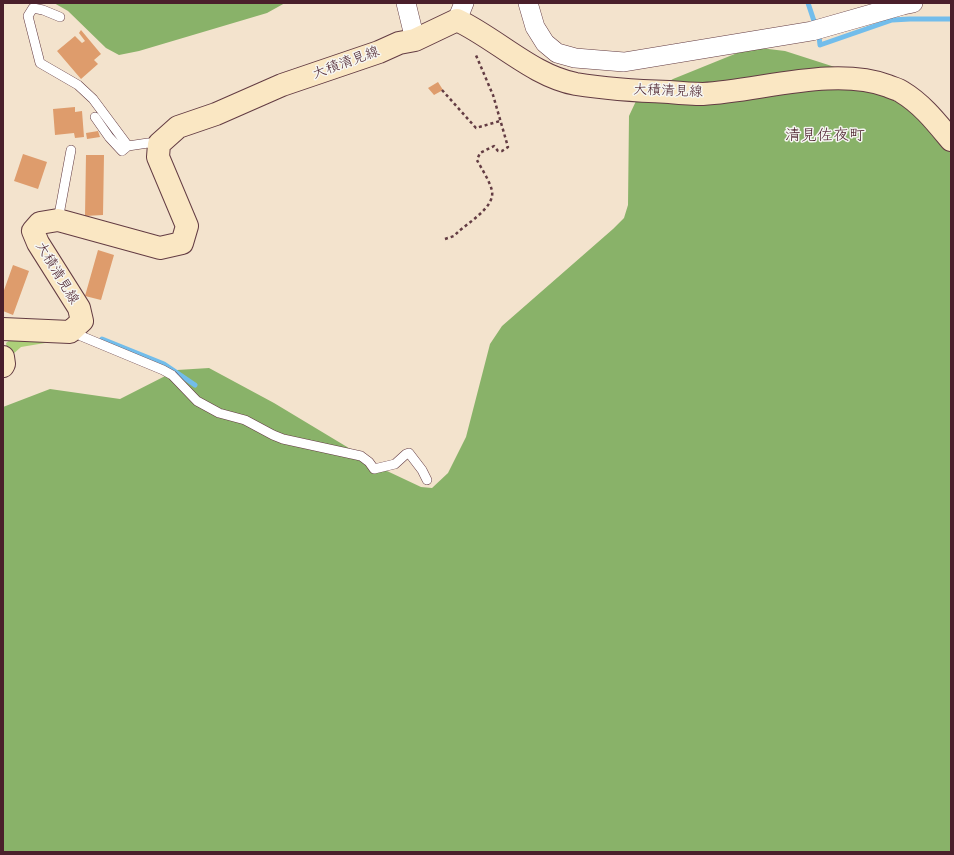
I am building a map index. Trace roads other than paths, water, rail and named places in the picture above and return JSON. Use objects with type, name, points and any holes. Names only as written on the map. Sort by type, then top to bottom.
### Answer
[{"type":"main road","name":"大積清見線","points":[[72,329],[82,321],[79,308],[38,243],[33,231],[40,223],[58,220],[160,248],[182,243],[187,226],[158,157],[158,144],[178,127],[216,114],[282,85],[379,52],[399,43],[415,40],[462,16],[544,72],[562,81],[641,91],[702,94],[820,79],[861,78],[901,91],[927,111],[951,140]]},
{"type":"main road","points":[[3,329],[70,332],[72,329]]},
{"type":"main road","points":[[3,357],[3,366]]},
{"type":"street","points":[[406,3],[415,40]]},
{"type":"street","points":[[528,3],[535,28],[545,43],[557,53],[575,58],[624,62],[812,31],[913,3]]},
{"type":"lane","points":[[60,17],[43,10],[33,8],[28,16],[40,63],[78,85],[93,99],[128,146]]},
{"type":"lane","points":[[94,117],[122,151],[128,146],[148,143],[158,144]]},
{"type":"lane","points":[[58,220],[71,150]]},
{"type":"lane","points":[[72,329],[81,336],[172,375],[197,401],[219,413],[245,420],[283,439],[361,456],[369,462],[374,469],[395,464],[409,453],[422,470],[427,480]]},
{"type":"waterway","points":[[808,3],[815,24]]},
{"type":"waterway","points":[[819,36],[820,45],[892,20],[951,19]]},
{"type":"waterway","points":[[102,339],[164,364],[195,385]]},
{"type":"district","name":"清見佐夜町","points":[[825,136]]}]
